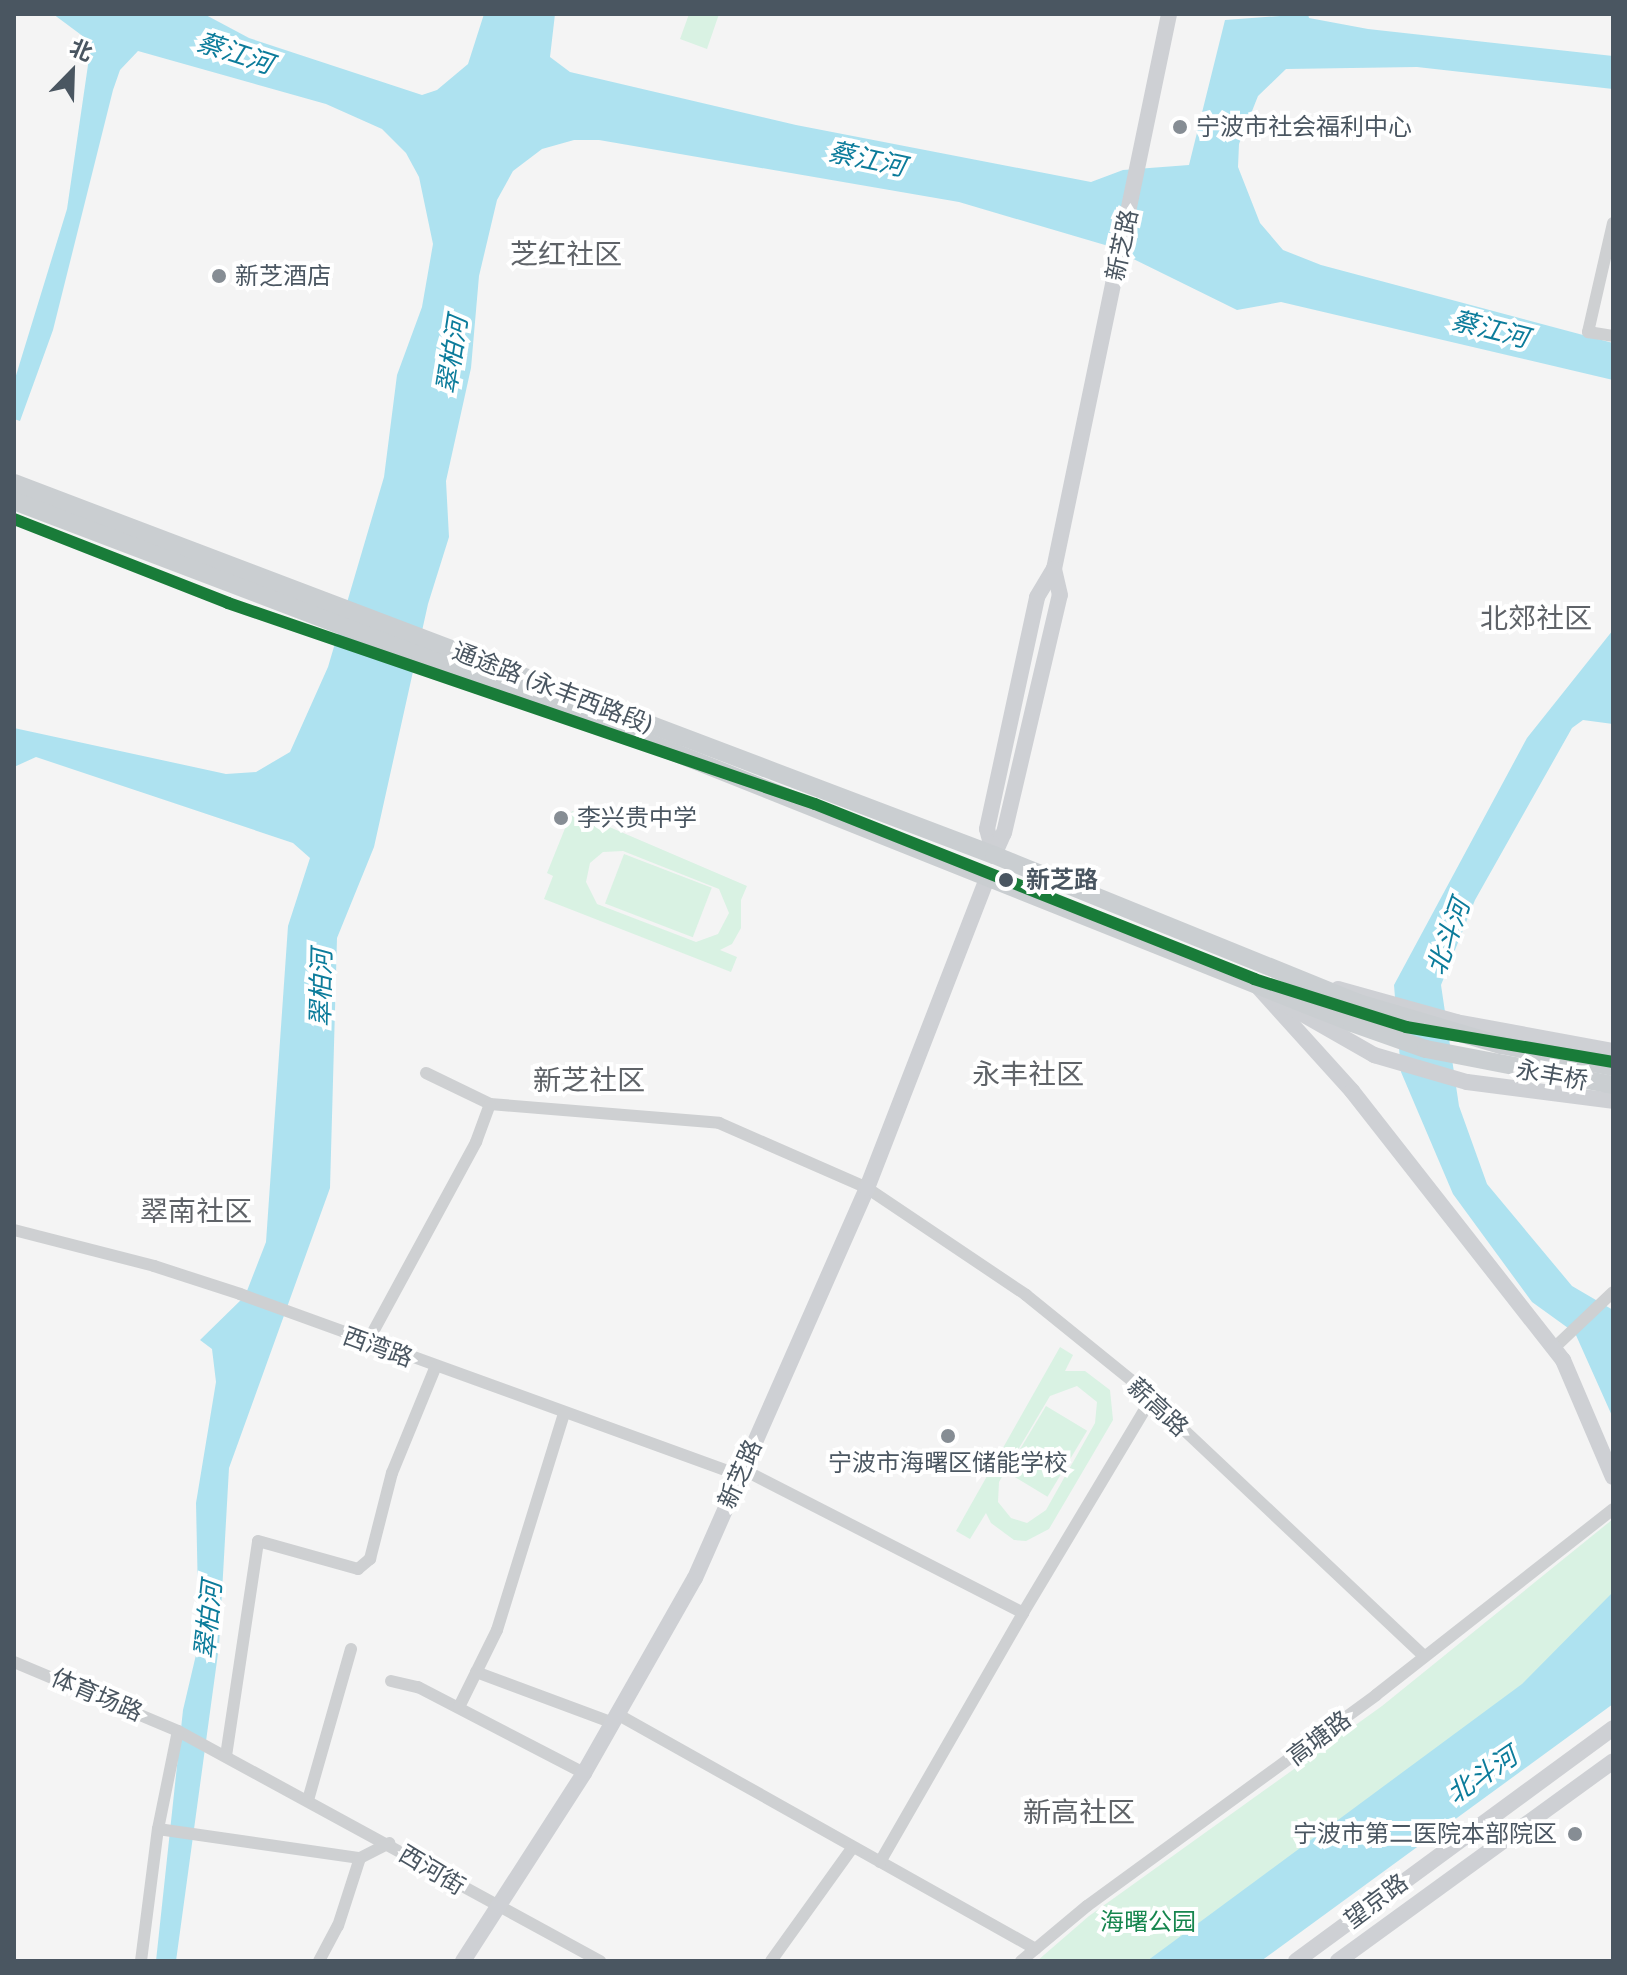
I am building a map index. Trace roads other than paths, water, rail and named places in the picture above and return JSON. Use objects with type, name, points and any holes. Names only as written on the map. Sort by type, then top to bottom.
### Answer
[{"type":"main road","name":"新芝路","points":[[994,855],[1008,819],[1060,595],[1054,569],[1169,14]]},
{"type":"main road","name":"通途路 (永丰西路段)","points":[[14,483],[340,617],[458,674],[676,753],[1352,1023]]},
{"type":"main road","name":"通途路 (永丰西路段)","points":[[14,501],[340,617],[449,649],[994,855],[1358,1003]]},
{"type":"main road","name":"新芝路","points":[[463,1961],[499,1910],[584,1773],[695,1578],[867,1188],[987,879]]},
{"type":"main road","points":[[1320,985],[1382,998],[1456,1022],[1613,1051]]},
{"type":"main road","points":[[1259,988],[1342,1039],[1395,1061],[1467,1082],[1613,1101]]},
{"type":"main road","points":[[1259,988],[1352,1091],[1554,1348],[1613,1477]]},
{"type":"main road","name":"永丰桥","points":[[1358,1003],[1501,1045],[1613,1067]]},
{"type":"main road","name":"永丰桥","points":[[1352,1023],[1426,1049],[1613,1085]]},
{"type":"main road","name":"望京路","points":[[1296,1961],[1613,1728]]},
{"type":"main road","name":"望京路","points":[[1338,1961],[1613,1761]]},
{"type":"street","points":[[1613,223],[1610,258],[1588,332],[1613,336]]},
{"type":"street","points":[[367,1343],[476,1142],[490,1104],[426,1073]]},
{"type":"street","name":"薪高路","points":[[490,1104],[719,1123],[867,1188],[1026,1295],[1151,1399],[1424,1656]]},
{"type":"street","name":"西湾路","points":[[14,1230],[154,1266],[240,1294],[564,1414],[741,1472],[1023,1613]]},
{"type":"street","points":[[1554,1348],[1611,1294]]},
{"type":"street","points":[[226,1756],[258,1541],[358,1569],[370,1559],[392,1473],[435,1368]]},
{"type":"street","points":[[880,1862],[1151,1399]]},
{"type":"street","points":[[459,1707],[497,1630],[564,1414]]},
{"type":"street","name":"高塘路","points":[[1021,1961],[1613,1509]]},
{"type":"street","points":[[308,1800],[351,1649]]},
{"type":"street","name":"体育场路","points":[[14,1662],[178,1731],[226,1756]]},
{"type":"street","points":[[476,1672],[615,1719],[1035,1949]]},
{"type":"street","points":[[391,1681],[418,1687],[584,1773]]},
{"type":"street","points":[[141,1961],[158,1829],[178,1731]]},
{"type":"street","name":"西河街","points":[[226,1756],[389,1843],[499,1910],[600,1961]]},
{"type":"street","points":[[158,1829],[217,1833],[360,1858],[389,1843]]},
{"type":"street","points":[[771,1961],[853,1847]]},
{"type":"street","points":[[319,1961],[338,1926],[360,1858]]},
{"type":"water","points":[[53,14],[204,14],[249,38],[422,95],[437,90],[468,64],[484,14],[555,14],[550,57],[570,72],[796,125],[1091,182],[1123,170],[1189,165],[1225,20],[1308,14],[1309,18],[1368,29],[1613,56],[1613,89],[1417,67],[1286,69],[1258,96],[1239,144],[1238,167],[1260,223],[1283,250],[1321,265],[1613,343],[1613,380],[1281,302],[1237,310],[1105,245],[959,202],[599,140],[574,140],[542,149],[513,171],[497,200],[479,276],[471,368],[446,481],[449,537],[428,604],[374,847],[337,938],[330,1188],[229,1468],[219,1646],[176,1961],[156,1961],[183,1710],[199,1642],[196,1503],[216,1382],[212,1349],[200,1340],[245,1296],[266,1242],[288,926],[310,858],[293,843],[36,757],[14,767],[14,728],[226,774],[256,772],[290,752],[328,667],[384,477],[397,375],[422,307],[433,244],[419,177],[406,153],[382,129],[326,104],[138,51],[120,70],[113,90],[53,330],[20,421],[14,419],[14,382],[67,209],[88,65],[84,37]]},
{"type":"water","name":"北斗河","points":[[1613,630],[1613,724],[1583,720],[1572,728],[1475,900],[1441,985],[1459,1106],[1487,1184],[1572,1286],[1613,1310],[1613,1418],[1575,1333],[1532,1302],[1453,1194],[1401,1072],[1394,985],[1527,738]]},
{"type":"water","name":"北斗河","points":[[1613,1592],[1613,1704],[1261,1961],[1147,1961],[1522,1684]]},
{"type":"place","name":"宁波市社会福利中心","points":[[1180,127]]},
{"type":"place","name":"新芝酒店","points":[[219,276]]},
{"type":"place","name":"李兴贵中学","points":[[561,818]]},
{"type":"place","name":"新芝路","points":[[1006,880]]},
{"type":"place","name":"宁波市海曙区储能学校","points":[[948,1436]]},
{"type":"place","name":"宁波市第二医院本部院区","points":[[1575,1834]]},
{"type":"district","name":"芝红社区","points":[[566,254]]},
{"type":"district","name":"北郊社区","points":[[1536,618]]},
{"type":"district","name":"永丰社区","points":[[1028,1074]]},
{"type":"district","name":"新芝社区","points":[[589,1080]]},
{"type":"district","name":"翠南社区","points":[[196,1211]]},
{"type":"district","name":"新高社区","points":[[1079,1812]]},
{"type":"water label","name":"蔡江河","points":[[235,53]]},
{"type":"water label","name":"蔡江河","points":[[867,159]]},
{"type":"water label","name":"蔡江河","points":[[1490,329]]},
{"type":"water label","name":"翠柏河","points":[[452,355]]},
{"type":"water label","name":"翠柏河","points":[[321,988]]},
{"type":"water label","name":"翠柏河","points":[[208,1620]]},
{"type":"park label","name":"海曙公园","points":[[1148,1922]]}]
